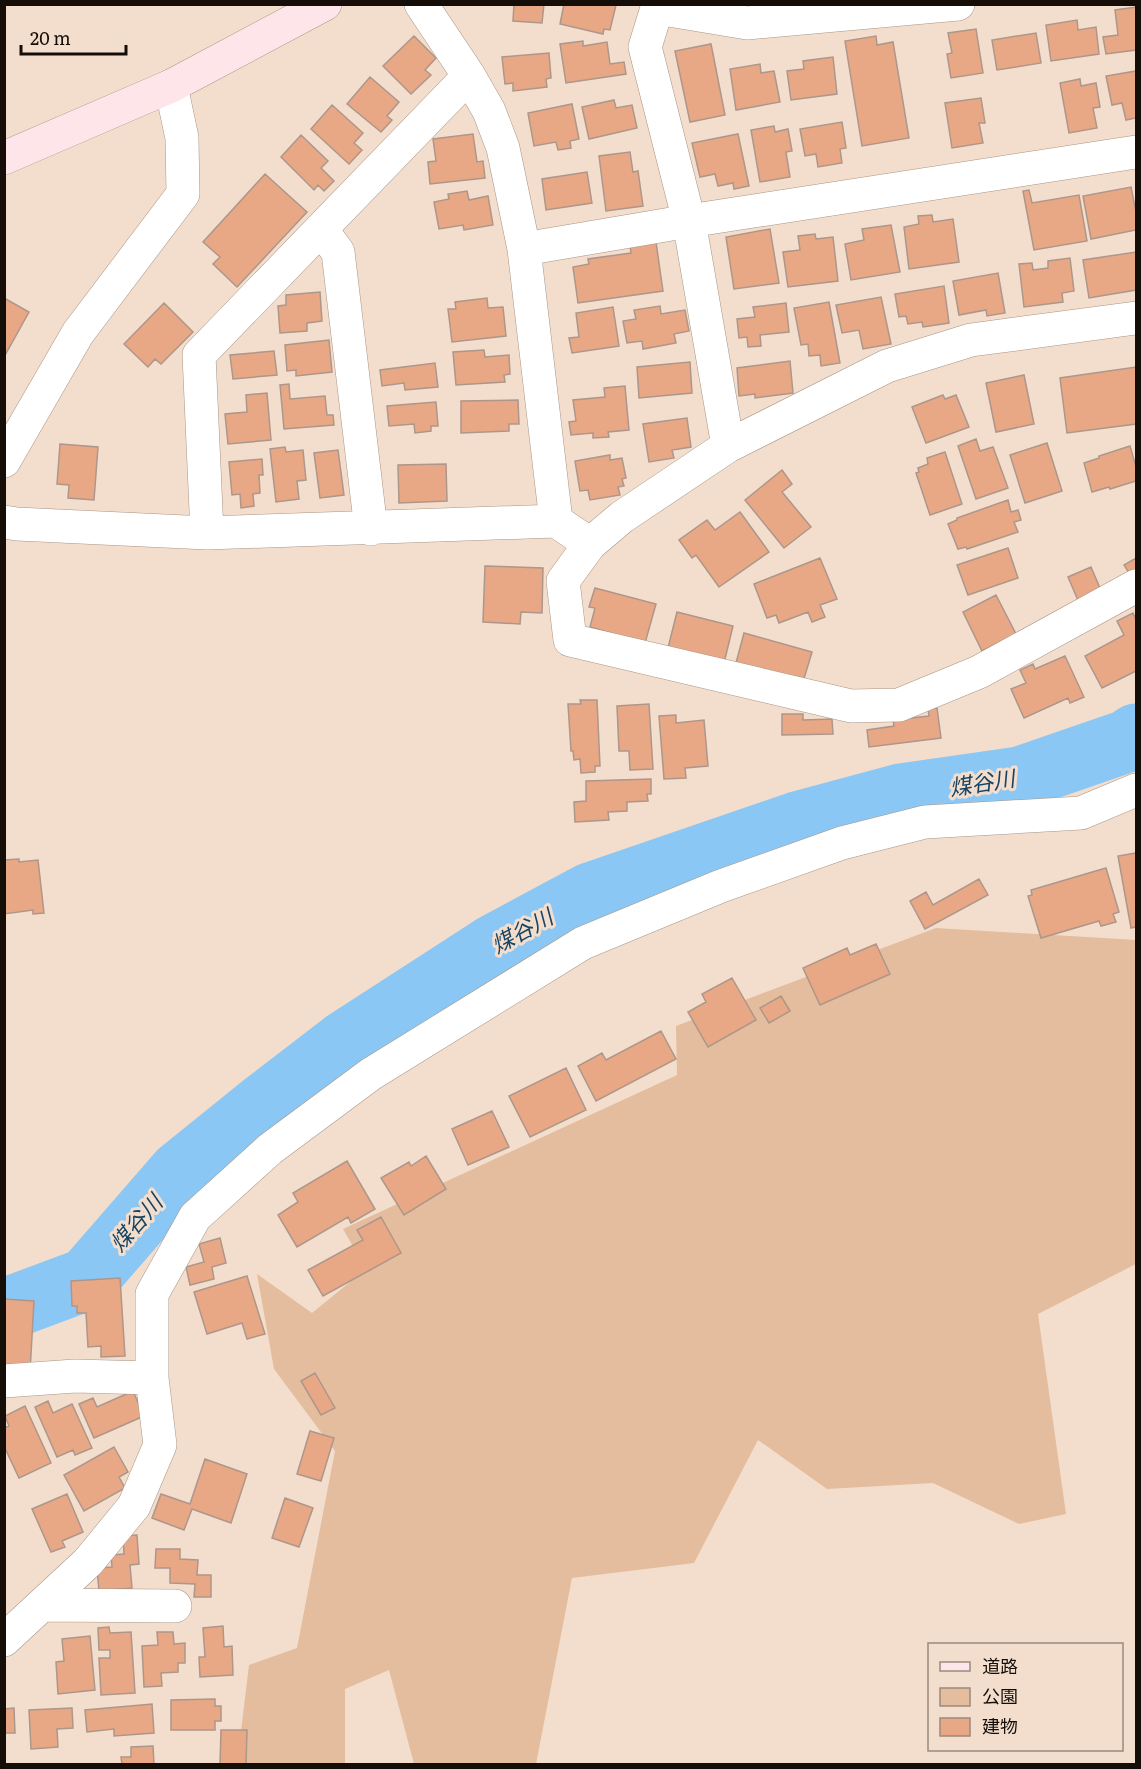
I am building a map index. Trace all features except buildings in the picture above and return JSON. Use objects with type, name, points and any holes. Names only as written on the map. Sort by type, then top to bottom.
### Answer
[{"type":"street","points":[[4,158],[171,86],[325,4]]},
{"type":"street","points":[[421,4],[469,76],[489,111],[503,148],[524,249],[556,521]]},
{"type":"street","points":[[729,446],[689,221],[645,47],[657,8],[747,22],[958,4]]},
{"type":"street","points":[[207,533],[199,355],[469,76]]},
{"type":"street","points":[[4,461],[78,333],[183,194],[182,138],[171,86]]},
{"type":"street","points":[[524,249],[689,221],[1137,152]]},
{"type":"street","points":[[321,229],[338,252],[371,528]]},
{"type":"street","points":[[1137,318],[971,340],[887,366],[729,446],[622,518],[590,544],[563,580],[570,640],[851,706],[899,705],[969,676],[1137,586]]},
{"type":"street","points":[[4,522],[207,533],[556,521],[590,544]]},
{"type":"street","points":[[4,1640],[88,1562],[134,1506],[160,1445],[152,1378],[152,1294],[195,1218],[270,1149],[371,1074],[583,943],[721,886],[842,843],[925,822],[1081,813],[1137,790]]},
{"type":"street","points":[[4,1381],[75,1376],[152,1378]]},
{"type":"street","points":[[42,1605],[175,1606]]},
{"type":"green space","points":[[936,928],[1136,940],[1136,1264],[1038,1314],[1066,1514],[1019,1524],[933,1483],[827,1489],[758,1440],[694,1563],[572,1578],[536,1764],[414,1764],[389,1670],[345,1689],[345,1764],[237,1764],[249,1665],[297,1648],[335,1451],[274,1369],[257,1274],[312,1313],[366,1269],[343,1229],[677,1075],[676,1026]]},
{"type":"waterway","name":"煤谷川","points":[[4,1310],[87,1279],[180,1172],[345,1042],[495,945],[590,894],[797,823],[901,795],[1020,778],[1127,741],[1136,735]]}]
